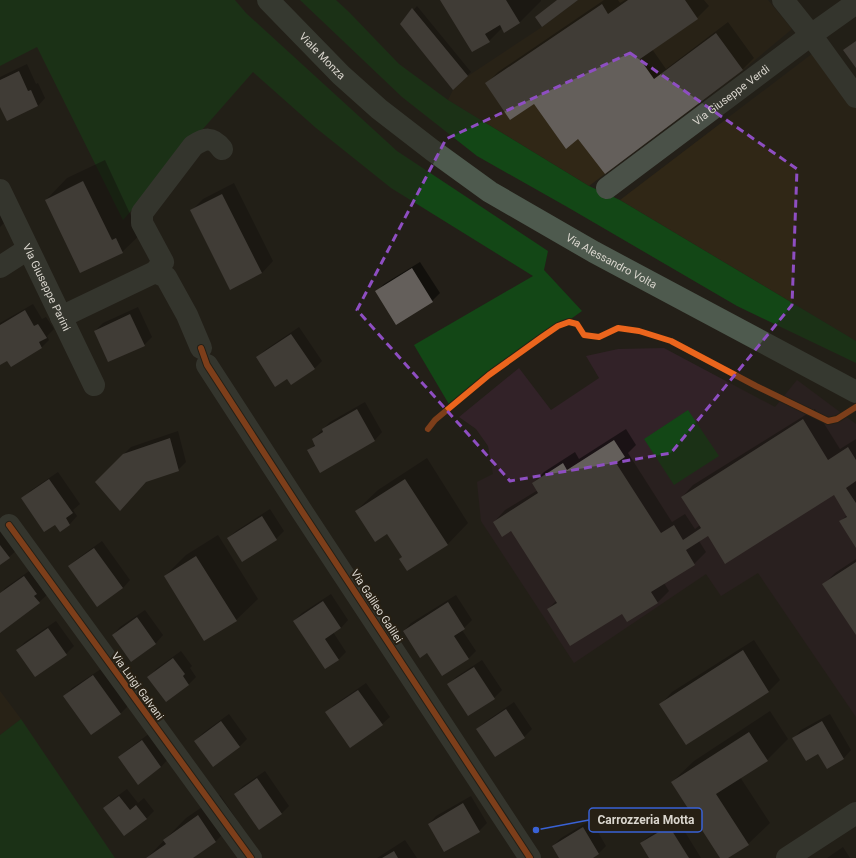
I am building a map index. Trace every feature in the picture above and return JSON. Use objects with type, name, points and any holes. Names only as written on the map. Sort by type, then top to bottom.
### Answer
[{"type":"main road","name":"Viale Monza","points":[[268,0],[341,75],[380,109]]},
{"type":"main road","name":"Via Alessandro Volta","points":[[380,109],[432,150],[490,192],[594,252],[856,392]]},
{"type":"street","points":[[783,0],[811,35],[856,97]]},
{"type":"street","name":"Via Giuseppe Verdi","points":[[607,188],[856,3]]},
{"type":"street","points":[[62,318],[155,272],[163,262],[142,222],[142,213],[193,146],[202,140],[211,140],[218,143],[222,149]]},
{"type":"street","name":"Via Giuseppe Parini","points":[[0,190],[94,385]]},
{"type":"street","points":[[0,267],[28,249]]},
{"type":"street","name":"Via Galileo Galilei","points":[[155,272],[166,277],[187,315],[204,356],[303,513],[530,858]]},
{"type":"street","name":"Via Luigi Galvani","points":[[9,525],[251,858]]},
{"type":"street","points":[[787,858],[856,813]]},
{"type":"highlighted area","points":[[630,53],[797,169],[792,305],[671,453],[510,481],[357,310],[446,139]]},
{"type":"shaded area","points":[[578,0],[768,0],[792,29],[743,70],[589,186],[448,100],[453,90],[468,76],[542,27]]},
{"type":"shaded area","points":[[817,50],[856,104],[856,341],[620,200]]},
{"type":"shaded area","points":[[664,348],[775,407],[797,380],[856,424],[856,717],[758,573],[721,596],[706,574],[574,663],[481,521],[477,482],[493,474],[488,446],[476,429],[459,417],[519,368],[551,410],[599,378],[586,356],[618,349]]},
{"type":"shaded area","points":[[0,691],[21,719],[0,735]]},
{"type":"green space","points":[[0,0],[235,0],[246,13],[397,151],[548,251],[544,270],[582,311],[450,406],[414,345],[533,276],[391,188],[316,128],[253,72],[123,220],[37,47],[0,66]]},
{"type":"green space","points":[[300,0],[336,0],[399,64],[448,100],[589,186],[620,200],[856,341],[856,363],[737,306],[477,156],[402,97]]},
{"type":"green space","points":[[688,410],[719,456],[674,485],[644,439]]},
{"type":"green space","points":[[21,719],[115,858],[0,858],[0,735]]},
{"type":"building","points":[[440,0],[506,0],[520,23],[504,33],[500,25],[485,34],[490,42],[472,52]]},
{"type":"building","points":[[557,0],[578,0],[542,27],[535,17]]},
{"type":"building","points":[[628,0],[685,0],[698,19],[640,59],[654,79],[716,33],[743,70],[605,174],[578,139],[566,149],[534,104],[510,120],[485,83],[602,4],[608,14]]},
{"type":"building","points":[[412,8],[468,76],[453,90],[400,24]]},
{"type":"building","points":[[856,41],[856,68],[843,50]]},
{"type":"building","points":[[19,71],[28,91],[31,90],[38,106],[7,121],[0,107],[0,80]]},
{"type":"building","points":[[83,181],[112,240],[116,238],[123,253],[80,273],[45,200]]},
{"type":"building","points":[[222,194],[262,273],[230,290],[190,210]]},
{"type":"building","points":[[412,268],[433,302],[396,325],[375,291]]},
{"type":"building","points":[[25,310],[34,326],[38,324],[47,338],[39,342],[42,348],[11,367],[7,361],[0,365],[0,325]]},
{"type":"building","points":[[130,314],[145,346],[108,362],[94,331]]},
{"type":"building","points":[[291,334],[315,369],[291,385],[287,379],[275,387],[256,357]]},
{"type":"building","points":[[357,409],[375,441],[320,473],[307,450],[315,446],[312,439],[323,432],[322,429]]},
{"type":"building","points":[[803,419],[828,460],[848,447],[856,460],[856,481],[846,488],[856,503],[856,548],[839,521],[847,517],[834,495],[725,564],[708,536],[686,550],[695,565],[651,592],[658,603],[627,622],[622,614],[570,646],[547,609],[557,603],[511,531],[502,537],[493,522],[538,493],[532,483],[563,463],[567,470],[614,440],[625,457],[616,463],[661,533],[674,525],[683,540],[701,528],[681,497]]},
{"type":"building","points":[[170,438],[179,471],[146,482],[120,511],[95,482],[123,454]]},
{"type":"building","points":[[49,479],[73,513],[66,518],[70,525],[60,532],[55,525],[44,532],[21,498]]},
{"type":"building","points":[[405,479],[448,545],[407,571],[399,559],[402,557],[387,534],[375,542],[355,511]]},
{"type":"building","points":[[262,516],[277,540],[242,562],[227,538]]},
{"type":"building","points":[[0,545],[10,558],[0,565]]},
{"type":"building","points":[[94,548],[123,588],[97,607],[68,566]]},
{"type":"building","points":[[196,556],[237,621],[204,641],[164,576]]},
{"type":"building","points":[[856,562],[856,635],[822,584]]},
{"type":"building","points":[[24,576],[37,594],[34,596],[40,603],[0,633],[0,593]]},
{"type":"building","points":[[323,601],[341,628],[325,639],[339,660],[325,669],[293,621]]},
{"type":"building","points":[[448,602],[465,629],[454,636],[469,659],[442,676],[427,653],[420,658],[403,631]]},
{"type":"building","points":[[137,617],[156,644],[131,662],[112,635]]},
{"type":"building","points":[[48,628],[67,655],[35,677],[16,650]]},
{"type":"building","points":[[743,650],[769,692],[686,745],[659,704]]},
{"type":"building","points":[[173,658],[185,674],[183,676],[189,685],[166,702],[147,677]]},
{"type":"building","points":[[474,667],[495,699],[468,716],[447,684]]},
{"type":"building","points":[[93,675],[121,714],[91,735],[63,696]]},
{"type":"building","points":[[358,690],[383,725],[350,748],[325,712]]},
{"type":"building","points":[[506,709],[525,738],[495,757],[476,729]]},
{"type":"building","points":[[221,721],[240,747],[213,767],[194,741]]},
{"type":"building","points":[[822,721],[844,759],[827,769],[818,754],[806,761],[792,738]]},
{"type":"building","points":[[749,732],[768,761],[716,794],[749,845],[728,858],[720,858],[671,782]]},
{"type":"building","points":[[142,740],[161,767],[138,785],[118,757]]},
{"type":"building","points":[[257,778],[282,814],[259,830],[234,794]]},
{"type":"building","points":[[119,796],[130,810],[136,805],[147,819],[124,836],[103,808]]},
{"type":"building","points":[[463,803],[480,832],[444,852],[428,824]]},
{"type":"building","points":[[198,815],[216,842],[193,858],[146,858],[166,844],[163,840]]},
{"type":"building","points":[[669,826],[689,858],[649,858],[640,843]]},
{"type":"building","points":[[583,827],[599,854],[593,858],[559,858],[552,846]]},
{"type":"building","points":[[394,851],[398,858],[382,858]]},
{"type":"cycle path","points":[[428,429],[435,420],[489,375],[558,326],[569,322],[577,324],[584,335],[599,337],[618,328],[639,331],[671,341],[756,386],[828,421],[837,419],[856,407]]},
{"type":"cycle path","points":[[201,348],[207,365],[530,858]]},
{"type":"cycle path","points":[[9,525],[251,858]]},
{"type":"place","name":"Carrozzeria Motta","points":[[536,830]]}]
